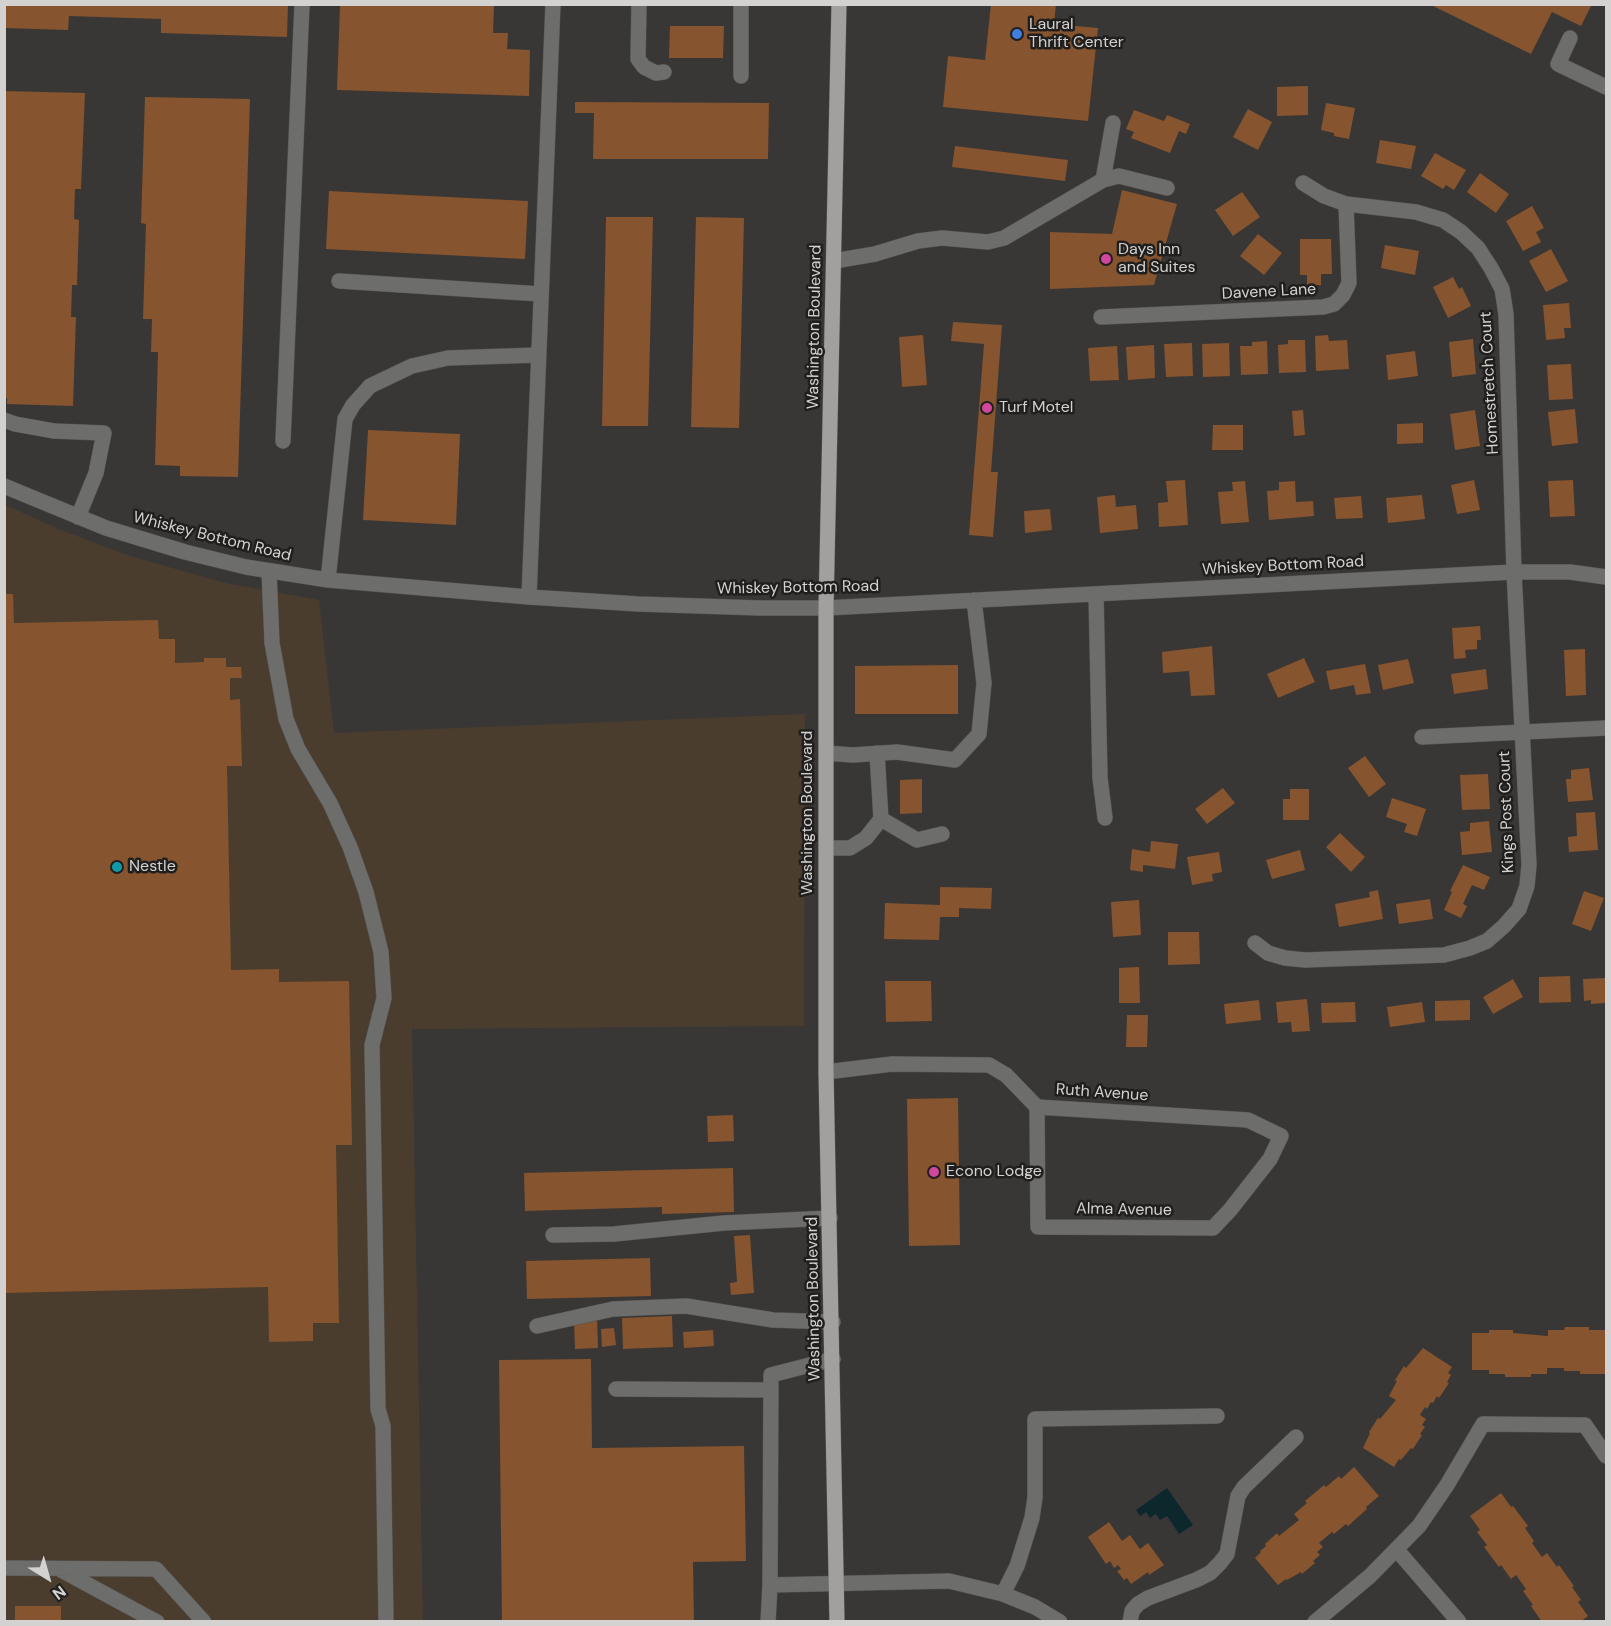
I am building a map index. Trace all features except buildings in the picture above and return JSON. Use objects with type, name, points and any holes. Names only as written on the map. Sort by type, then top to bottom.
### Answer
[{"type":"main road","name":"Washington Boulevard","points":[[837,1622],[833,1322],[826,1072],[826,608],[839,4]]},
{"type":"street","points":[[283,441],[302,4]]},
{"type":"street","points":[[529,597],[553,4]]},
{"type":"street","points":[[639,4],[638,59],[644,67],[656,73],[664,72]]},
{"type":"street","points":[[741,4],[741,76]]},
{"type":"street","points":[[1570,38],[1558,64],[1606,87]]},
{"type":"street","points":[[1103,180],[1113,123]]},
{"type":"street","points":[[834,261],[875,254],[926,240],[942,238],[988,242],[1004,238],[1103,180],[1119,176],[1167,188]]},
{"type":"street","name":"Homestretch Court","points":[[1304,183],[1324,196],[1346,204],[1416,212],[1443,220],[1461,232],[1478,248],[1491,268],[1502,289],[1506,314],[1514,572]]},
{"type":"street","name":"Davene Lane","points":[[1101,318],[1323,308],[1334,304],[1343,295],[1349,283],[1346,204]]},
{"type":"street","points":[[339,281],[541,294]]},
{"type":"street","points":[[328,580],[345,419],[353,405],[370,386],[412,366],[448,358],[538,355]]},
{"type":"street","points":[[4,420],[54,431],[104,433],[96,473],[78,517]]},
{"type":"street","name":"Whiskey Bottom Road","points":[[4,486],[106,528],[186,552],[269,571],[328,580],[529,597],[708,607],[826,608],[1514,572],[1570,572],[1606,577]]},
{"type":"street","points":[[269,571],[272,643],[286,719],[298,749],[330,803],[346,839],[366,892],[381,952],[384,998],[372,1045],[378,1409],[383,1426],[386,1622]]},
{"type":"street","name":"Kings Post Court","points":[[1255,943],[1268,953],[1305,960],[1444,955],[1487,941],[1519,909],[1527,886],[1529,865],[1514,572]]},
{"type":"street","points":[[1096,594],[1100,778],[1105,818]]},
{"type":"street","points":[[826,753],[897,752],[955,760],[979,734],[984,683],[974,600]]},
{"type":"street","points":[[1422,737],[1606,728]]},
{"type":"street","points":[[826,848],[850,848],[866,838],[881,819],[878,753]]},
{"type":"street","points":[[881,819],[917,840],[942,834]]},
{"type":"street","name":"Ruth Avenue","points":[[826,1072],[892,1064],[989,1065],[1006,1075],[1037,1107],[1248,1120],[1281,1136]]},
{"type":"street","name":"Alma Avenue","points":[[1037,1107],[1038,1227],[1213,1228],[1270,1159],[1281,1136]]},
{"type":"street","points":[[553,1235],[614,1234],[724,1223],[830,1218]]},
{"type":"street","points":[[537,1326],[613,1309],[686,1306],[773,1320],[833,1322]]},
{"type":"street","points":[[768,1622],[771,1375],[833,1359]]},
{"type":"street","points":[[616,1389],[770,1390]]},
{"type":"street","points":[[1003,1594],[1017,1566],[1032,1518],[1035,1497],[1035,1419],[1217,1416]]},
{"type":"street","points":[[1315,1622],[1370,1576],[1419,1526],[1483,1424],[1585,1425],[1606,1456]]},
{"type":"street","points":[[1130,1622],[1132,1611],[1138,1604],[1196,1580],[1210,1573],[1220,1563],[1227,1554],[1238,1496],[1244,1487],[1296,1437]]},
{"type":"street","points":[[1397,1550],[1459,1622]]},
{"type":"street","points":[[4,1568],[156,1569],[204,1622]]},
{"type":"street","points":[[58,1568],[157,1622]]},
{"type":"street","points":[[770,1585],[949,1581],[1003,1594],[1035,1607],[1060,1622]]},
{"type":"shaded area","points":[[5,505],[61,530],[130,556],[225,583],[319,600],[334,733],[805,714],[804,1026],[412,1029],[423,1621],[5,1622]]},
{"type":"water","points":[[1167,1488],[1193,1525],[1179,1534],[1167,1516],[1160,1520],[1156,1514],[1150,1518],[1146,1512],[1140,1516],[1136,1510]]},
{"type":"place","name":"Laural Thrift Center","points":[[1017,34]]},
{"type":"place","name":"Days Inn and Suites","points":[[1106,259]]},
{"type":"place","name":"Turf Motel","points":[[987,408]]},
{"type":"place","name":"Nestle","points":[[117,867]]},
{"type":"place","name":"Econo Lodge","points":[[934,1172]]}]
